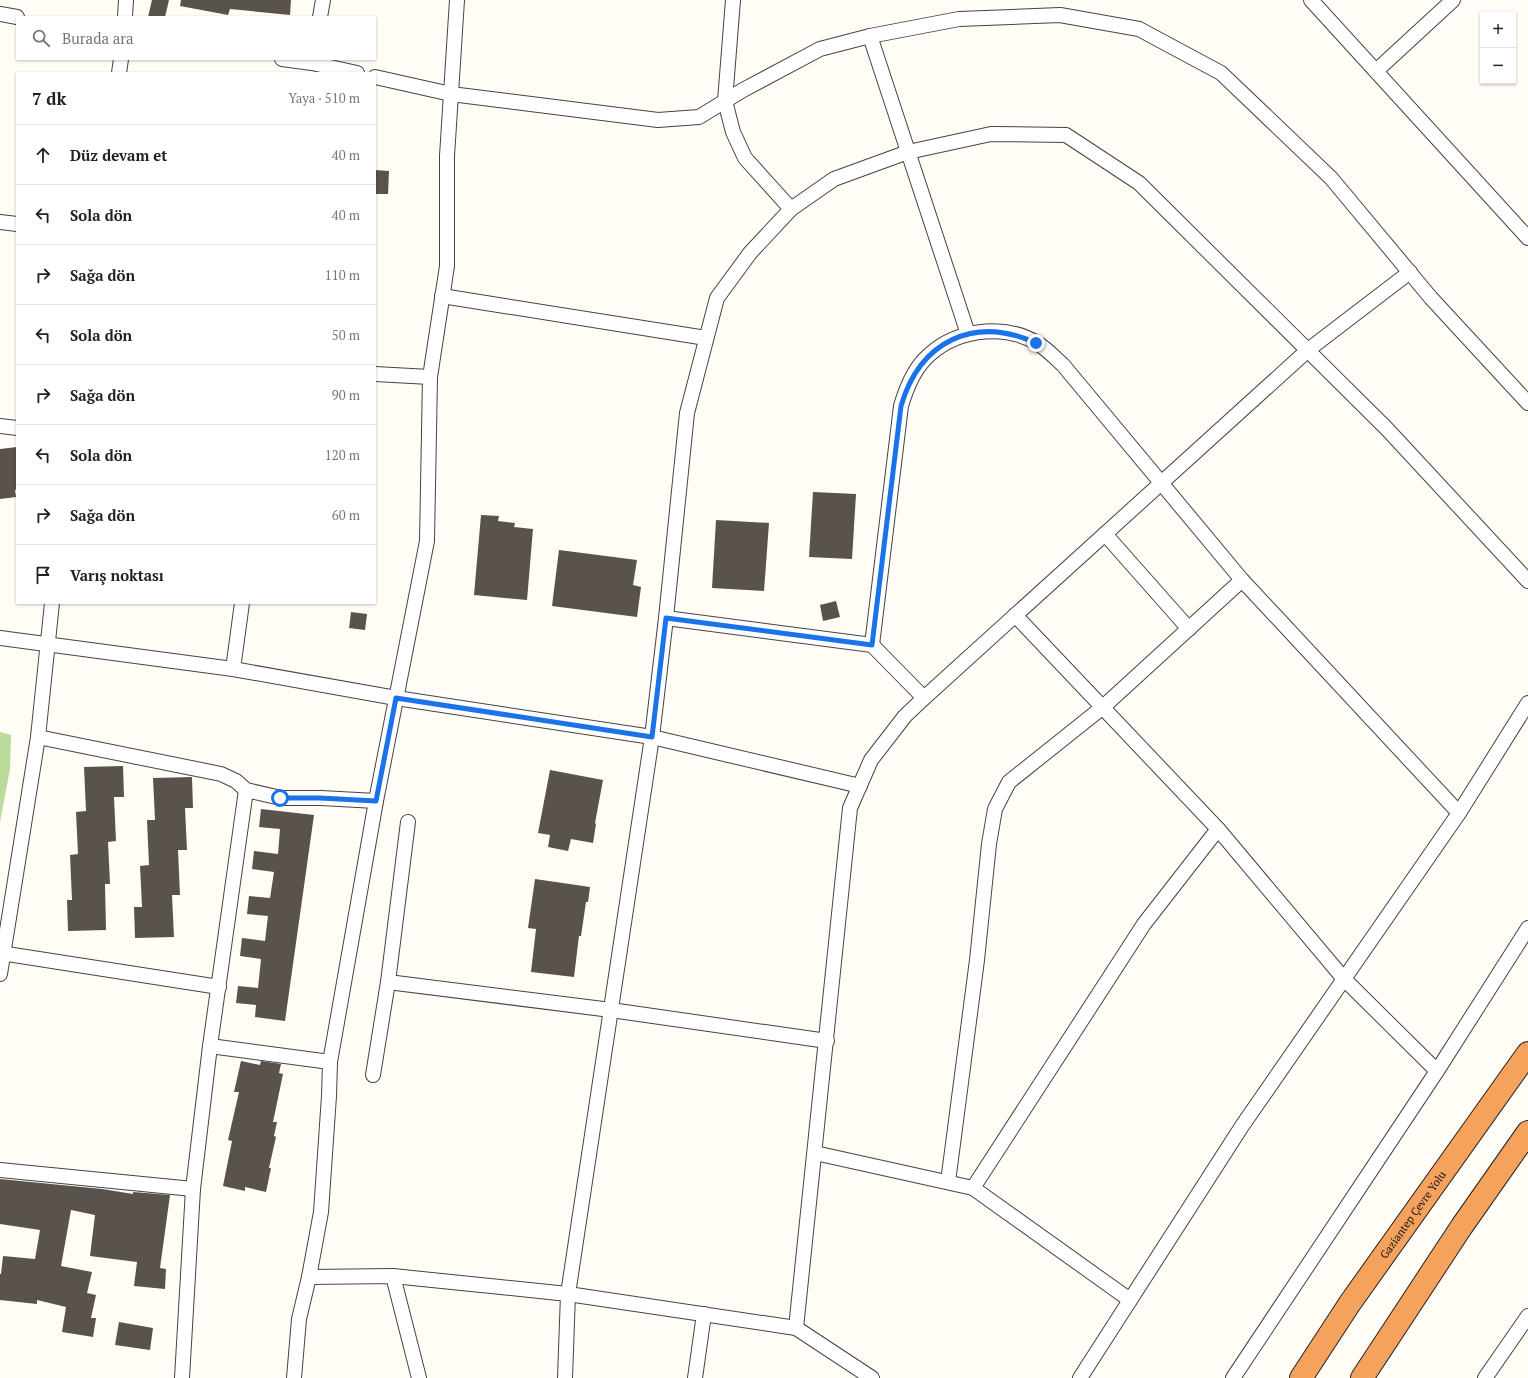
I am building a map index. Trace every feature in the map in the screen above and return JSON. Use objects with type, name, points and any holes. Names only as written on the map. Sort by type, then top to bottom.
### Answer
[{"type":"highway","name":"Gaziantep Çevre Yolu","points":[[1301,1378],[1350,1303],[1425,1200],[1528,1053]]},
{"type":"highway","points":[[1362,1378],[1462,1226],[1528,1132]]},
{"type":"street","points":[[125,16],[126,0]]},
{"type":"street","points":[[320,16],[323,0]]},
{"type":"street","points":[[294,1378],[299,1318],[309,1277],[321,1212],[330,1062],[376,801],[427,541],[430,377],[447,266],[447,156],[457,0]]},
{"type":"street","points":[[733,0],[725,101],[734,132],[745,158],[791,209]]},
{"type":"street","points":[[1311,0],[1528,238]]},
{"type":"street","points":[[1376,71],[1453,0]]},
{"type":"street","points":[[0,14],[16,17]]},
{"type":"street","points":[[376,77],[451,94],[658,120],[699,117],[743,90],[820,49],[870,36],[959,19],[1060,15],[1139,29],[1221,73],[1331,178],[1432,298],[1528,403]]},
{"type":"street","points":[[870,36],[968,334]]},
{"type":"street","points":[[119,72],[121,60]]},
{"type":"street","points":[[287,60],[351,72]]},
{"type":"street","points":[[565,1378],[568,1294],[652,737],[687,413],[717,298],[750,253],[791,209],[834,179],[908,152],[991,134],[1066,135],[1139,183],[1387,429],[1528,581]]},
{"type":"street","points":[[0,222],[16,224]]},
{"type":"street","points":[[796,1328],[850,808],[871,760],[905,716],[924,698],[1308,350],[1410,272]]},
{"type":"street","points":[[442,296],[706,338]]},
{"type":"street","points":[[872,645],[901,406],[905,391],[914,374],[924,360],[936,349],[954,339],[968,334],[986,331],[1004,332],[1020,336],[1036,343],[1050,352],[1062,365],[1160,484],[1242,580],[1459,813]]},
{"type":"street","points":[[376,374],[430,377]]},
{"type":"street","points":[[0,426],[16,428]]},
{"type":"street","points":[[1105,534],[1189,629]]},
{"type":"street","points":[[948,1182],[977,960],[989,844],[995,809],[1008,782],[1103,707],[1242,580]]},
{"type":"street","points":[[0,974],[2,953],[38,737],[52,604]]},
{"type":"street","points":[[233,669],[242,604]]},
{"type":"street","points":[[1016,615],[1218,829],[1344,979],[1437,1071]]},
{"type":"street","points":[[666,618],[872,645],[924,698]]},
{"type":"street","points":[[0,638],[233,669],[396,698],[652,737],[860,786]]},
{"type":"street","points":[[1080,1378],[1242,1126],[1459,813],[1528,703]]},
{"type":"street","points":[[38,737],[221,774],[236,781],[246,790],[280,798],[320,798],[376,801]]},
{"type":"street","points":[[182,1378],[193,1189],[210,1046],[246,790]]},
{"type":"street","points":[[373,1075],[388,982],[408,822]]},
{"type":"street","points":[[973,1188],[1144,924],[1218,829]]},
{"type":"street","points":[[1233,1378],[1437,1071],[1528,928]]},
{"type":"street","points":[[2,953],[219,987]]},
{"type":"street","points":[[388,982],[611,1010],[827,1041]]},
{"type":"street","points":[[210,1046],[330,1062]]},
{"type":"street","points":[[815,1153],[973,1188],[1130,1300]]},
{"type":"street","points":[[0,1170],[193,1189]]},
{"type":"street","points":[[309,1277],[393,1276],[568,1294],[796,1328],[872,1378]]},
{"type":"street","points":[[393,1276],[419,1378]]},
{"type":"street","points":[[695,1378],[704,1314]]},
{"type":"street","points":[[1485,1378],[1528,1316]]},
{"type":"green space","points":[[0,732],[11,735],[10,769],[0,822]]},
{"type":"building","points":[[152,0],[169,0],[165,16],[148,16]]},
{"type":"building","points":[[181,0],[291,0],[290,15],[230,9],[228,15],[180,6]]},
{"type":"building","points":[[376,170],[389,171],[388,194],[376,194]]},
{"type":"building","points":[[16,447],[16,497],[0,499],[0,449]]},
{"type":"building","points":[[813,492],[856,494],[852,559],[809,557]]},
{"type":"building","points":[[481,515],[499,516],[498,521],[515,523],[514,527],[533,529],[527,600],[474,595]]},
{"type":"building","points":[[716,520],[769,523],[764,591],[712,588]]},
{"type":"building","points":[[559,550],[637,560],[633,585],[641,587],[637,617],[552,606]]},
{"type":"building","points":[[836,601],[840,617],[823,621],[820,605]]},
{"type":"building","points":[[351,612],[367,614],[365,630],[349,628]]},
{"type":"building","points":[[123,766],[124,797],[114,797],[116,841],[108,842],[110,884],[105,884],[106,930],[68,931],[67,900],[72,900],[70,855],[78,854],[76,812],[86,811],[84,767]]},
{"type":"building","points":[[550,770],[603,780],[593,843],[571,839],[568,851],[548,847],[550,835],[538,833]]},
{"type":"building","points":[[192,777],[193,808],[185,808],[187,850],[178,850],[180,895],[172,895],[174,937],[135,938],[134,907],[142,907],[140,866],[149,865],[147,820],[155,820],[153,778]]},
{"type":"building","points":[[261,809],[314,815],[285,1021],[255,1017],[256,1005],[236,1003],[238,986],[258,988],[261,959],[240,956],[242,938],[265,941],[268,916],[247,914],[249,896],[270,898],[274,872],[252,869],[254,851],[278,854],[280,829],[259,827]]},
{"type":"building","points":[[535,879],[590,887],[588,902],[586,902],[581,936],[579,936],[574,977],[531,972],[536,929],[528,928]]},
{"type":"building","points":[[241,1061],[260,1065],[261,1061],[281,1064],[279,1073],[283,1074],[273,1122],[277,1122],[274,1136],[276,1137],[269,1168],[271,1168],[266,1192],[245,1187],[245,1191],[223,1186],[232,1141],[228,1140],[239,1092],[234,1092]]},
{"type":"building","points":[[0,1179],[102,1189],[133,1194],[133,1192],[170,1195],[160,1268],[166,1269],[165,1289],[134,1286],[137,1262],[90,1256],[95,1215],[71,1210],[61,1266],[92,1272],[87,1293],[96,1295],[91,1318],[96,1318],[93,1337],[62,1332],[66,1307],[37,1300],[37,1304],[0,1300],[0,1274],[3,1256],[35,1259],[40,1230],[0,1224]]},
{"type":"building","points":[[119,1322],[153,1328],[150,1350],[115,1345]]},
{"type":"route","points":[[280,798],[320,798],[376,801],[396,698],[652,737],[666,618],[872,645],[901,406],[905,391],[914,374],[924,360],[936,349],[954,339],[968,334],[986,331],[1004,332],[1020,336],[1036,343]]}]
